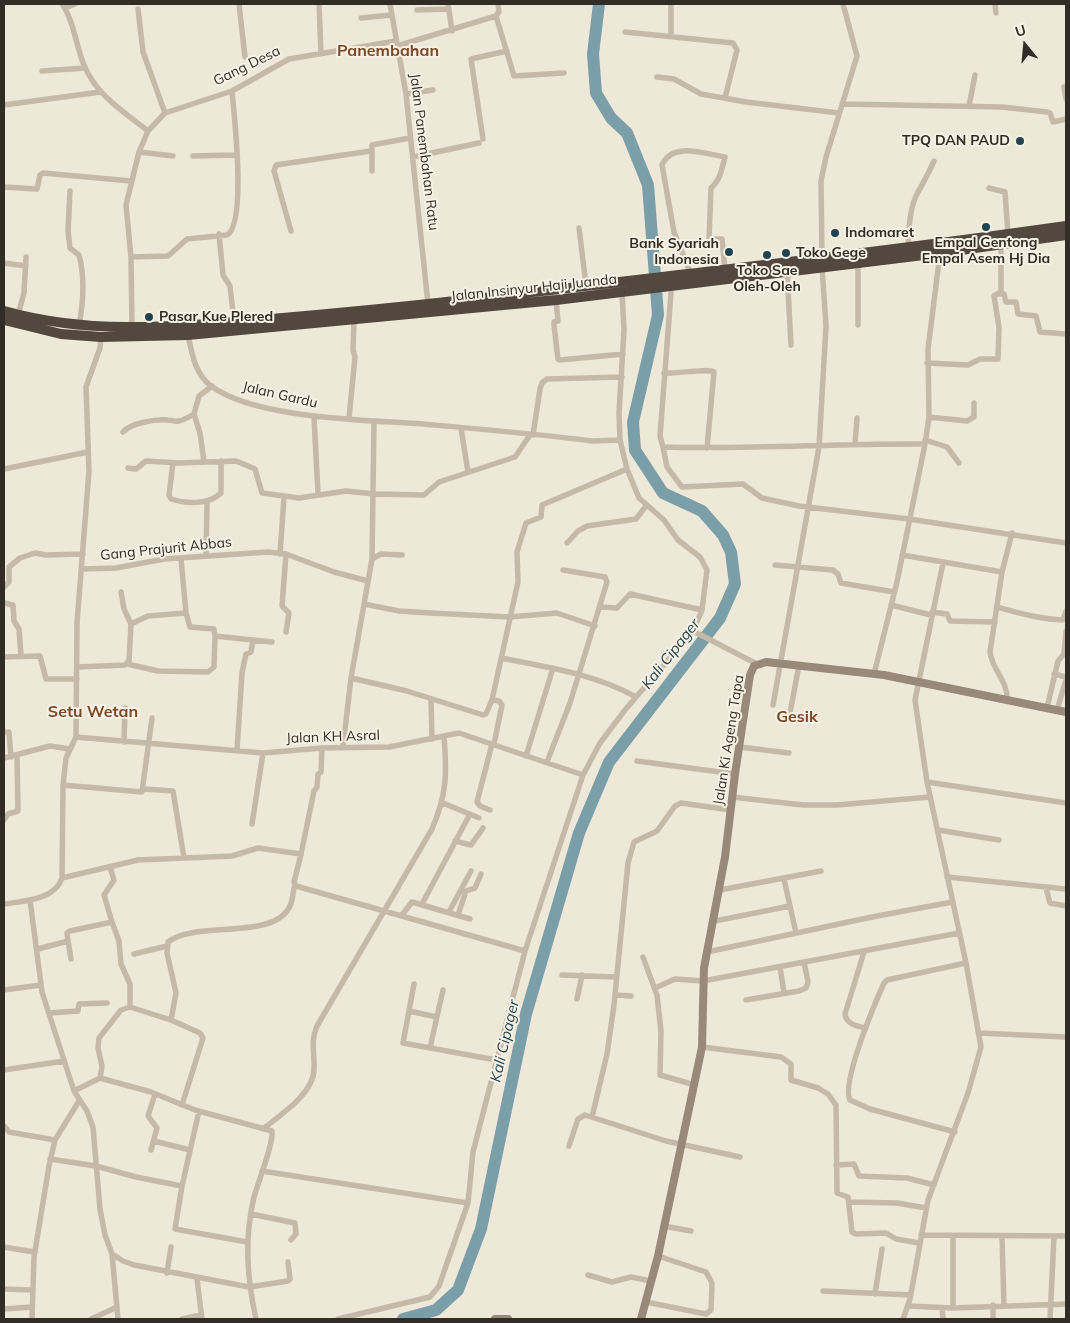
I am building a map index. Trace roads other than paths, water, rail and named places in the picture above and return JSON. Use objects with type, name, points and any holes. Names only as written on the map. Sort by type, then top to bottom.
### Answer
[{"type":"highway","name":"Jalan Insinyur Haji Juanda","points":[[4,311],[42,321],[79,326],[132,328],[337,318],[354,321],[519,298],[586,285],[690,272],[822,262],[1066,226]]},
{"type":"highway","name":"Jalan Insinyur Haji Juanda","points":[[4,320],[61,334],[101,337],[188,336],[337,318],[428,304],[519,298],[556,300],[638,290],[673,289],[788,271],[822,262],[858,263],[1066,235]]},
{"type":"street","points":[[75,4],[63,6],[85,68],[100,92],[148,131],[139,152],[125,211],[131,257],[132,328]]},
{"type":"street","points":[[238,4],[245,57]]},
{"type":"street","points":[[320,4],[321,54]]},
{"type":"street","name":"Jalan Panembahan Ratu","points":[[390,4],[406,94],[428,304]]},
{"type":"street","points":[[498,4],[498,14],[514,76],[564,73]]},
{"type":"street","points":[[671,4],[671,36]]},
{"type":"street","points":[[773,705],[819,447],[826,326],[822,262],[822,181],[826,156],[857,56],[843,4]]},
{"type":"street","points":[[996,4],[996,13]]},
{"type":"street","points":[[417,10],[449,6],[452,31]]},
{"type":"street","points":[[138,9],[143,52],[165,113]]},
{"type":"street","name":"Gang Desa","points":[[148,131],[165,113],[232,91],[281,62],[396,43],[452,31],[498,14]]},
{"type":"street","points":[[361,18],[391,15]]},
{"type":"street","points":[[625,32],[734,45],[736,56],[719,96]]},
{"type":"street","points":[[413,157],[481,141],[471,59],[507,51]]},
{"type":"street","points":[[42,71],[85,68]]},
{"type":"street","points":[[969,106],[975,75]]},
{"type":"street","points":[[657,77],[674,79],[701,94],[839,114]]},
{"type":"street","points":[[1064,87],[1066,99]]},
{"type":"street","points":[[406,94],[433,90]]},
{"type":"street","points":[[131,257],[168,256],[187,239],[230,233],[236,218],[238,198],[232,91]]},
{"type":"street","points":[[4,105],[100,92]]},
{"type":"street","points":[[843,104],[1028,109],[1050,113],[1053,122],[1066,119]]},
{"type":"street","points":[[372,171],[372,145],[410,138]]},
{"type":"street","points":[[690,272],[674,232],[662,165],[670,154],[681,150],[725,157],[720,174],[715,185],[711,188],[709,239],[722,239],[725,269]]},
{"type":"street","points":[[291,231],[274,171],[276,165],[371,151]]},
{"type":"street","points":[[139,152],[173,156]]},
{"type":"street","points":[[193,156],[237,155]]},
{"type":"street","points":[[908,248],[913,207],[918,192],[922,188],[934,161]]},
{"type":"street","points":[[4,186],[37,189],[40,175],[43,173],[131,181]]},
{"type":"street","points":[[989,188],[1005,192],[1008,234]]},
{"type":"street","points":[[70,191],[68,231],[70,248],[79,255],[82,270],[82,307],[79,326]]},
{"type":"street","points":[[580,228],[586,285]]},
{"type":"street","points":[[219,234],[223,275],[230,286],[234,322]]},
{"type":"street","points":[[1001,245],[1001,294]]},
{"type":"street","points":[[874,674],[902,555],[929,417],[927,363],[940,253]]},
{"type":"street","points":[[18,315],[24,293],[26,257]]},
{"type":"street","points":[[4,263],[26,266]]},
{"type":"street","points":[[858,263],[858,325]]},
{"type":"street","points":[[788,271],[791,345]]},
{"type":"street","points":[[673,289],[664,373],[660,436],[666,466],[681,486],[742,484],[762,498],[807,507],[1012,533],[1066,543]]},
{"type":"street","points":[[338,1319],[430,1297],[435,1293],[468,1203],[473,1152],[525,951],[583,775],[600,743],[636,697],[695,632],[702,610],[707,574],[702,560],[678,540],[664,520],[646,506],[635,492],[627,469],[620,440],[619,413],[623,354],[622,292]]},
{"type":"street","points":[[1001,294],[1004,294],[1006,302],[1016,302],[1018,314],[1036,316],[1040,332],[1066,334]]},
{"type":"street","points":[[927,363],[968,366],[980,359],[998,359],[999,327],[994,296],[1001,294]]},
{"type":"street","points":[[556,300],[558,321],[554,322],[554,326],[558,359],[623,354]]},
{"type":"street","points":[[349,418],[356,357],[353,350],[354,321]]},
{"type":"street","name":"Jalan Gardu","points":[[188,336],[193,361],[199,372],[212,386],[248,402],[314,417],[349,418],[593,441],[620,440]]},
{"type":"street","points":[[4,904],[30,900],[55,889],[62,878],[63,784],[66,758],[76,737],[77,623],[89,471],[86,387],[100,348],[101,337]]},
{"type":"street","points":[[664,373],[684,374],[702,370],[714,372],[707,448]]},
{"type":"street","points":[[128,468],[136,469],[146,461],[173,463],[236,461],[253,467],[257,472],[262,493],[284,497],[299,498],[346,491],[374,494],[426,495],[437,482],[515,457],[532,435],[540,389],[542,383],[547,379],[622,377]]},
{"type":"street","points":[[204,462],[200,433],[194,414],[199,396],[212,386]]},
{"type":"street","points":[[929,417],[967,421],[974,417],[974,402]]},
{"type":"street","points":[[123,432],[127,428],[166,420],[178,422],[194,414]]},
{"type":"street","points":[[314,417],[318,494]]},
{"type":"street","points":[[855,444],[857,418]]},
{"type":"street","points":[[343,747],[351,678],[372,559],[374,421]]},
{"type":"street","points":[[461,428],[468,472]]},
{"type":"street","points":[[663,448],[819,447],[925,442],[947,446],[959,463]]},
{"type":"street","points":[[4,469],[88,452]]},
{"type":"street","points":[[173,463],[169,495],[171,498],[184,502],[207,502],[221,493],[221,461]]},
{"type":"street","points":[[351,678],[407,690],[483,715],[486,714],[492,700],[518,582],[517,552],[526,524],[541,517],[542,505],[627,469]]},
{"type":"street","points":[[284,497],[282,606],[289,613],[286,632]]},
{"type":"street","points":[[206,556],[207,502]]},
{"type":"street","points":[[567,543],[578,531],[587,526],[636,518],[646,506]]},
{"type":"street","points":[[1007,699],[1006,686],[991,660],[1002,572],[1012,533]]},
{"type":"street","name":"Gang Prajurit Abbas","points":[[82,569],[116,568],[164,559],[268,552],[283,554],[334,572],[368,581]]},
{"type":"street","points":[[4,587],[9,582],[9,567],[30,554],[83,554]]},
{"type":"street","points":[[372,559],[381,554],[402,555]]},
{"type":"street","points":[[902,555],[1002,572]]},
{"type":"street","points":[[77,667],[127,664],[158,671],[208,672],[214,667],[214,628],[190,627],[186,613],[181,558]]},
{"type":"street","points":[[903,1319],[911,1295],[926,1208],[955,1132],[979,1055],[979,1034],[966,963],[927,782],[915,700],[943,563]]},
{"type":"street","points":[[775,564],[798,565],[836,572],[841,583],[894,592]]},
{"type":"street","points":[[547,762],[579,675],[607,582],[605,577],[563,570]]},
{"type":"street","points":[[121,592],[124,608],[131,624],[127,664]]},
{"type":"street","points":[[600,607],[617,608],[630,594],[702,610]]},
{"type":"street","points":[[4,603],[14,605],[14,621],[19,629],[21,656]]},
{"type":"street","points":[[364,604],[413,612],[509,616],[557,613],[595,626]]},
{"type":"street","points":[[891,605],[932,614],[948,614],[950,621],[995,622]]},
{"type":"street","points":[[997,607],[1033,616],[1065,621],[1066,612]]},
{"type":"street","points":[[131,624],[148,616],[186,613]]},
{"type":"street","points":[[1047,708],[1058,661],[1064,654],[1066,631]]},
{"type":"street","points":[[695,632],[757,664]]},
{"type":"street","points":[[215,636],[272,642]]},
{"type":"street","points":[[237,750],[242,673],[246,654],[251,652],[253,640]]},
{"type":"street","points":[[4,657],[42,657],[46,679],[77,679]]},
{"type":"street","points":[[501,658],[579,675],[618,688],[636,697]]},
{"type":"street","name":"Jalan Ki Ageng Tapa","points":[[641,1319],[658,1256],[702,1047],[703,981],[707,952],[720,890],[750,675],[757,664],[766,662],[781,663],[874,674],[1066,712]]},
{"type":"street","points":[[790,713],[800,665]]},
{"type":"street","points":[[526,756],[553,668]]},
{"type":"street","points":[[1054,674],[1066,678],[1057,710]]},
{"type":"street","points":[[432,699],[432,739]]},
{"type":"street","points":[[490,810],[480,806],[477,802],[502,705],[492,700]]},
{"type":"street","points":[[124,742],[125,708]]},
{"type":"street","points":[[63,784],[139,794],[144,789],[152,718]]},
{"type":"street","points":[[4,732],[9,732],[14,757],[18,811],[8,814],[4,820]]},
{"type":"street","name":"Jalan KH Asral","points":[[76,737],[148,745],[263,753],[343,747],[389,747],[459,733],[583,775]]},
{"type":"street","points":[[264,1128],[295,1101],[312,1082],[314,1066],[312,1045],[317,1026],[432,829],[443,803],[446,767],[444,736]]},
{"type":"street","points":[[4,758],[14,757],[50,746],[70,749]]},
{"type":"street","points":[[740,747],[789,753]]},
{"type":"street","points":[[134,954],[167,946],[171,940],[194,934],[276,921],[290,906],[314,791],[317,787],[318,774],[321,772],[322,748]]},
{"type":"street","points":[[252,824],[263,753]]},
{"type":"street","points":[[637,761],[735,774]]},
{"type":"street","points":[[927,782],[1066,803]]},
{"type":"street","points":[[144,789],[173,791],[184,858]]},
{"type":"street","points":[[732,797],[803,805],[837,805],[930,797]]},
{"type":"street","points":[[443,803],[479,818]]},
{"type":"street","points":[[592,1117],[607,1054],[615,995],[615,977],[628,862],[634,842],[657,831],[675,806],[681,803],[731,810]]},
{"type":"street","points":[[422,904],[470,814]]},
{"type":"street","points":[[455,841],[471,845],[482,828]]},
{"type":"street","points":[[938,830],[999,840]]},
{"type":"street","points":[[62,878],[138,860],[232,856],[262,847],[301,854]]},
{"type":"street","points":[[110,867],[114,880],[104,895],[119,941],[121,964],[130,984],[130,1007]]},
{"type":"street","points":[[449,912],[471,871]]},
{"type":"street","points":[[720,890],[821,871]]},
{"type":"street","points":[[458,915],[466,891],[475,888],[481,874]]},
{"type":"street","points":[[947,877],[1066,889]]},
{"type":"street","points":[[784,879],[796,934]]},
{"type":"street","points":[[295,884],[525,951]]},
{"type":"street","points":[[464,884],[475,888]]},
{"type":"street","points":[[1046,888],[1050,903],[1066,906]]},
{"type":"street","points":[[30,900],[38,949],[41,985],[74,1091],[91,1120],[100,1210],[105,1235],[112,1254],[118,1319]]},
{"type":"street","points":[[402,915],[412,902],[470,919]]},
{"type":"street","points":[[707,952],[952,902]]},
{"type":"street","points":[[715,921],[790,906]]},
{"type":"street","points":[[71,959],[68,932],[112,922]]},
{"type":"street","points":[[655,988],[673,979],[703,981],[959,933]]},
{"type":"street","points":[[38,949],[68,941]]},
{"type":"street","points":[[167,946],[176,994],[171,1020]]},
{"type":"street","points":[[864,952],[845,1014],[851,1024],[865,1028]]},
{"type":"street","points":[[643,957],[655,988],[661,1031],[660,1075],[696,1079]]},
{"type":"street","points":[[746,1000],[800,991],[808,985],[804,962]]},
{"type":"street","points":[[955,1132],[870,1109],[849,1098],[850,1079],[865,1028],[884,983],[888,980],[966,963]]},
{"type":"street","points":[[780,967],[784,993]]},
{"type":"street","points":[[562,974],[615,977]]},
{"type":"street","points":[[577,999],[582,975]]},
{"type":"street","points":[[414,984],[403,1042],[496,1060]]},
{"type":"street","points":[[4,990],[41,985]]},
{"type":"street","points":[[430,1048],[442,990]]},
{"type":"street","points":[[615,995],[631,996]]},
{"type":"street","points":[[49,1013],[78,1011],[79,1004],[107,1003]]},
{"type":"street","points":[[100,1078],[102,1066],[98,1048],[99,1038],[121,1010],[130,1007],[171,1020],[200,1032],[203,1038],[182,1104]]},
{"type":"street","points":[[408,1011],[437,1017]]},
{"type":"street","points":[[979,1034],[1066,1037]]},
{"type":"street","points":[[702,1047],[781,1058],[791,1064],[791,1080],[814,1086],[828,1094],[834,1101],[837,1109],[837,1193],[847,1196],[854,1234],[886,1233],[896,1239],[919,1243]]},
{"type":"street","points":[[4,1070],[64,1061]]},
{"type":"street","points":[[74,1091],[100,1078],[156,1094],[199,1111],[272,1131],[273,1134],[250,1214],[246,1242],[249,1287],[256,1319]]},
{"type":"street","points":[[151,1150],[158,1128],[148,1116],[156,1094]]},
{"type":"street","points":[[32,1319],[34,1252],[50,1159],[56,1140],[79,1100]]},
{"type":"street","points":[[199,1111],[182,1186],[175,1229],[246,1242]]},
{"type":"street","points":[[569,1146],[581,1115],[682,1144],[740,1157]]},
{"type":"street","points":[[4,1126],[9,1132],[56,1140]]},
{"type":"street","points":[[154,1141],[190,1150]]},
{"type":"street","points":[[50,1159],[96,1166],[136,1177],[182,1186]]},
{"type":"street","points":[[836,1165],[855,1165],[859,1176],[907,1178],[934,1185]]},
{"type":"street","points":[[262,1170],[468,1203]]},
{"type":"street","points":[[849,1202],[897,1203],[926,1208]]},
{"type":"street","points":[[250,1214],[295,1224],[296,1234],[291,1240]]},
{"type":"street","points":[[664,1226],[690,1231]]},
{"type":"street","points":[[920,1235],[1066,1236]]},
{"type":"street","points":[[953,1236],[954,1308]]},
{"type":"street","points":[[1002,1236],[1004,1306]]},
{"type":"street","points":[[1050,1319],[1054,1236]]},
{"type":"street","points":[[4,1247],[34,1252]]},
{"type":"street","points":[[168,1273],[171,1247]]},
{"type":"street","points":[[875,1294],[882,1249]]},
{"type":"street","points":[[112,1254],[134,1266],[249,1287],[288,1281],[290,1278],[288,1262]]},
{"type":"street","points":[[646,1302],[706,1314],[711,1310],[712,1283],[706,1272],[658,1256]]},
{"type":"street","points":[[588,1275],[612,1282],[631,1277],[651,1281]]},
{"type":"street","points":[[182,1319],[201,1317],[197,1279]]},
{"type":"street","points":[[4,1289],[32,1290]]},
{"type":"street","points":[[823,1291],[911,1295]]},
{"type":"street","points":[[908,1306],[954,1308],[1066,1304]]},
{"type":"street","points":[[993,1306],[993,1319]]},
{"type":"street","points":[[4,1309],[32,1307]]},
{"type":"street","points":[[91,1319],[97,1314],[117,1307]]},
{"type":"street","points":[[942,1308],[943,1319]]},
{"type":"street","points":[[495,1319],[508,1319]]},
{"type":"waterway","name":"Kali Cipager","points":[[403,1319],[436,1310],[458,1290],[481,1229],[526,1014],[579,833],[609,762],[720,618],[735,584],[731,552],[723,535],[702,511],[663,493],[635,450],[633,422],[658,315],[648,185],[627,133],[611,118],[596,93],[593,54],[599,4]]},
{"type":"place","name":"TPQ DAN PAUD","points":[[1020,141]]},
{"type":"place","name":"Empal Gentong Empal Asem Hj Dia","points":[[986,227]]},
{"type":"place","name":"Indomaret","points":[[835,233]]},
{"type":"place","name":"Bank Syariah Indonesia","points":[[729,252]]},
{"type":"place","name":"Toko Gege","points":[[786,253]]},
{"type":"place","name":"Toko Sae Oleh-Oleh","points":[[767,255]]},
{"type":"place","name":"Pasar Kue Plered","points":[[149,317]]},
{"type":"district","name":"Panembahan","points":[[388,51]]},
{"type":"district","name":"Setu Wetan","points":[[93,712]]},
{"type":"district","name":"Gesik","points":[[797,717]]}]
